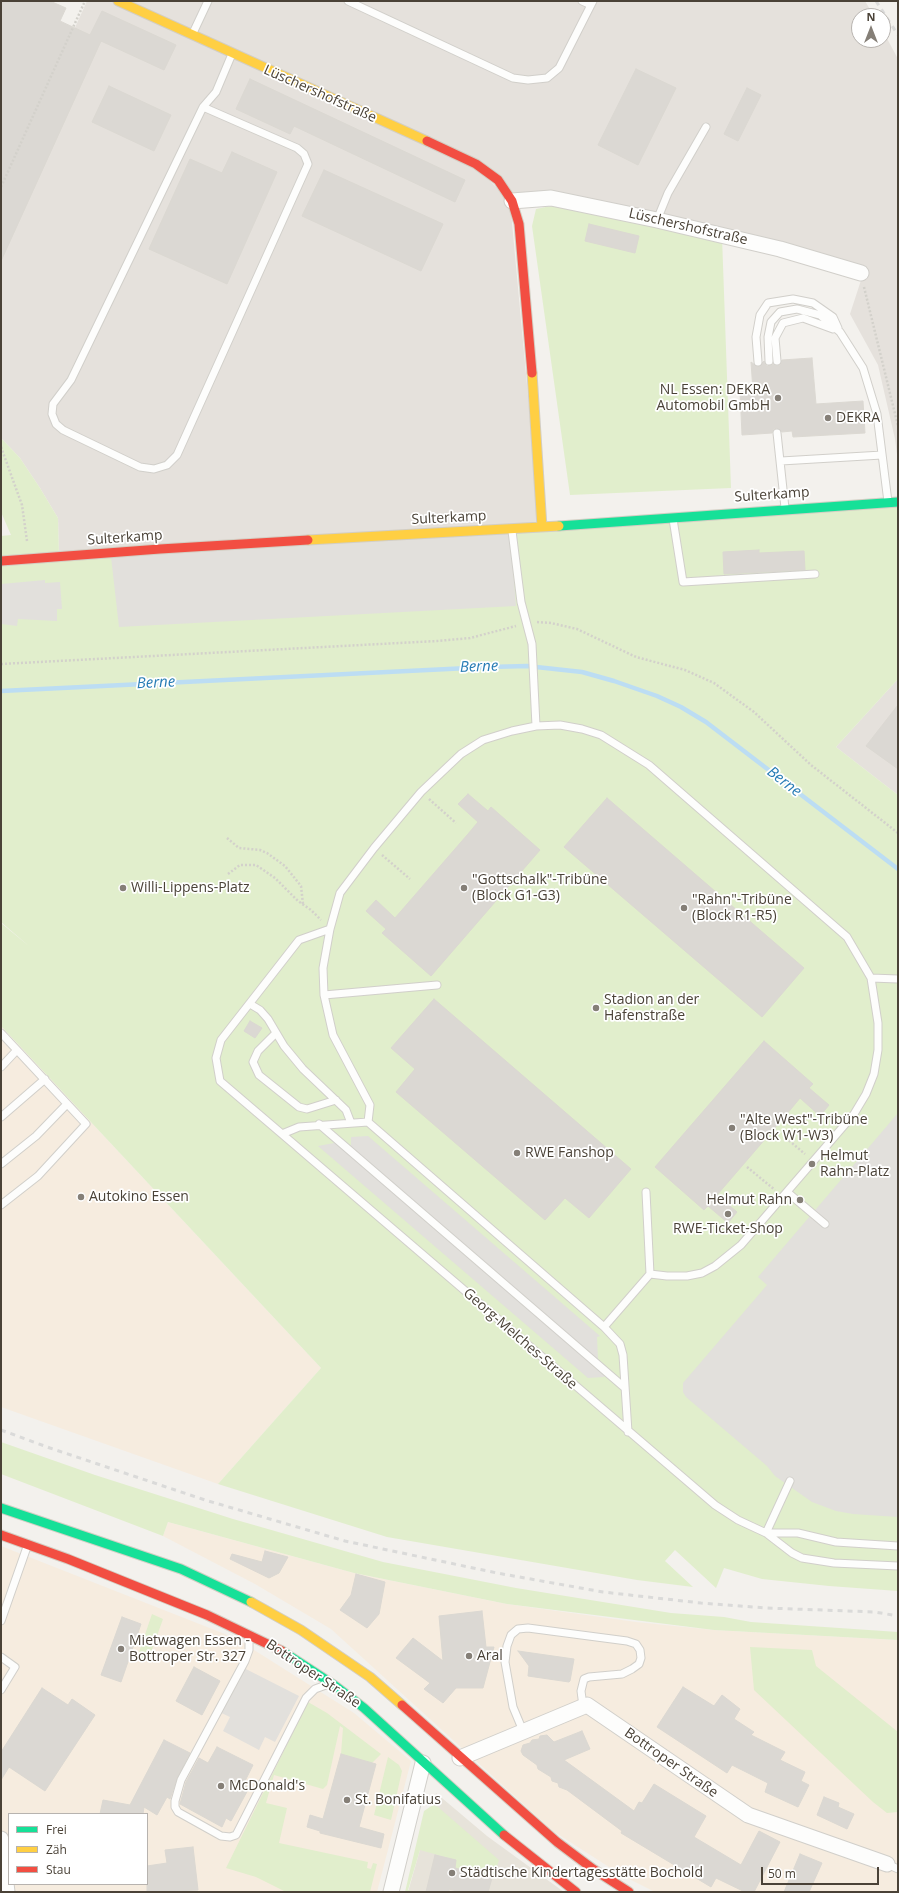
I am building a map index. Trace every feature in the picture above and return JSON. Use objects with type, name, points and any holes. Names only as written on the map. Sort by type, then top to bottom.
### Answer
[{"type":"street","name":"Lüschershofstraße","points":[[118,1],[476,164],[498,180],[512,201],[519,224],[526,300],[542,527]]},
{"type":"street","name":"Lüschershofstraße","points":[[512,201],[551,198],[657,220],[780,249],[861,273]]},
{"type":"street","name":"Sulterkamp","points":[[1,561],[512,529],[786,508],[898,502]]},
{"type":"street","name":"Bottroper Straße","points":[[1,1508],[181,1569],[244,1598],[301,1630],[370,1677],[456,1759],[562,1846],[593,1869],[629,1892]]},
{"type":"street","name":"Bottroper Straße","points":[[1,1535],[142,1588],[247,1632],[275,1647],[334,1685],[364,1708],[430,1766],[504,1835],[576,1892]]},
{"type":"street","name":"Bottroper Straße","points":[[584,1706],[587,1705],[748,1815],[892,1867]]},
{"type":"street","points":[[456,1759],[584,1706]]},
{"type":"street","points":[[391,1892],[430,1766]]},
{"type":"street","points":[[1,1839],[7,1892]]},
{"type":"lane","points":[[192,35],[208,1]]},
{"type":"lane","points":[[348,1],[513,78],[528,80],[547,78],[559,68],[592,3],[582,1]]},
{"type":"lane","points":[[203,107],[296,148],[304,154],[308,164],[177,455],[167,465],[154,469],[140,466],[63,430],[56,424],[52,414],[53,404],[71,380],[203,107],[216,92],[232,54]]},
{"type":"lane","points":[[657,220],[668,193],[706,127]]},
{"type":"lane","points":[[758,362],[756,337],[760,314],[768,302],[793,299],[813,303],[832,317],[863,368],[877,414],[888,502]]},
{"type":"lane","points":[[769,361],[768,336],[771,322],[780,312],[797,309],[820,314],[840,332]]},
{"type":"lane","points":[[778,361],[775,338],[783,323],[803,318],[823,324],[840,332]]},
{"type":"lane","points":[[777,432],[786,508]]},
{"type":"lane","points":[[781,461],[882,455]]},
{"type":"lane","points":[[673,516],[683,582],[815,574]]},
{"type":"lane","points":[[512,529],[521,602],[532,644],[536,726]]},
{"type":"lane","points":[[368,1122],[370,1105],[334,1035],[324,995],[323,968],[330,929],[340,893],[374,848],[421,792],[462,754],[483,740],[512,731],[536,726],[560,726],[582,729],[601,735],[649,766],[847,937],[871,978],[878,1023],[878,1050],[874,1074],[866,1094],[854,1114],[741,1245],[715,1266],[702,1273],[687,1276],[650,1274]]},
{"type":"lane","name":"Georg-Melches-Straße","points":[[330,929],[300,940],[221,1040],[216,1058],[220,1081],[715,1506],[738,1520],[766,1533],[792,1553],[802,1558],[834,1563],[898,1566]]},
{"type":"lane","points":[[871,978],[898,979]]},
{"type":"lane","points":[[324,995],[438,985]]},
{"type":"lane","points":[[250,1004],[260,1010],[284,1046],[303,1069],[346,1110],[351,1123]]},
{"type":"lane","points":[[1,1033],[86,1124],[38,1176],[1,1205]]},
{"type":"lane","points":[[276,1033],[258,1051],[253,1062],[260,1075],[299,1107],[307,1109],[336,1100]]},
{"type":"lane","points":[[1,1067],[17,1050]]},
{"type":"lane","points":[[1,1117],[45,1079]]},
{"type":"lane","points":[[1,1164],[36,1136],[67,1104]]},
{"type":"lane","points":[[282,1134],[299,1127],[319,1124],[368,1122],[604,1327],[620,1344],[624,1355],[628,1432]]},
{"type":"lane","points":[[319,1124],[625,1388]]},
{"type":"lane","points":[[604,1327],[650,1274],[646,1192]]},
{"type":"lane","points":[[787,1192],[826,1224]]},
{"type":"lane","points":[[766,1533],[790,1481]]},
{"type":"lane","name":"Georg-Melches-Straße","points":[[766,1533],[798,1534],[836,1542],[898,1546]]},
{"type":"lane","points":[[1,1621],[28,1545]]},
{"type":"lane","points":[[523,1732],[513,1707],[505,1662],[507,1646],[511,1635],[518,1629],[528,1628],[620,1640],[636,1644],[640,1650],[641,1658],[632,1670],[622,1674],[584,1679],[581,1691],[584,1706]]},
{"type":"lane","points":[[247,1632],[250,1641],[249,1650],[245,1661],[181,1780],[175,1800],[175,1807],[178,1812],[221,1836],[230,1837],[236,1834],[306,1698],[315,1689],[324,1685],[334,1685]]},
{"type":"lane","points":[[1,1657],[15,1667],[1,1690]]},
{"type":"path","points":[[1,187],[85,1]]},
{"type":"path","points":[[861,273],[898,426]]},
{"type":"path","points":[[1,447],[22,506],[29,559]]},
{"type":"path","points":[[1,664],[470,638],[527,624],[543,622],[577,629],[636,657],[685,670],[714,683],[754,712],[811,765],[898,833]]},
{"type":"path","points":[[421,792],[456,823]]},
{"type":"path","points":[[227,838],[239,848],[260,850],[267,853],[291,871],[301,886],[303,904]]},
{"type":"path","points":[[374,848],[410,879]]},
{"type":"path","points":[[228,874],[240,865],[256,865],[275,878],[330,929]]},
{"type":"path","points":[[786,1138],[795,1145]]},
{"type":"path","points":[[747,1167],[764,1180]]},
{"type":"shaded area","points":[[87,1],[113,1],[475,166],[510,201],[540,526],[59,555],[58,518],[20,458],[1,438],[1,192]]},
{"type":"shaded area","points":[[121,1],[865,1],[869,8],[851,8],[851,48],[891,48],[891,46],[898,59],[898,462],[895,439],[878,365],[850,314],[864,271],[513,197],[501,179]]},
{"type":"shaded area","points":[[510,530],[516,606],[119,627],[111,557]]},
{"type":"shaded area","points":[[45,580],[45,583],[60,582],[62,609],[57,609],[57,621],[18,619],[17,626],[1,624],[1,584]]},
{"type":"shaded area","points":[[898,679],[898,795],[836,747]]},
{"type":"shaded area","name":"Autokino Essen","points":[[1,1026],[321,1368],[218,1484],[1,1407]]},
{"type":"shaded area","points":[[898,1113],[898,1517],[853,1514],[836,1511],[812,1502],[775,1476],[767,1466],[686,1397],[683,1392],[683,1383],[767,1285],[758,1277]]},
{"type":"shaded area","points":[[368,1136],[600,1336],[597,1337],[598,1359],[606,1366],[604,1377],[588,1378],[318,1146],[345,1141],[351,1146],[351,1137]]},
{"type":"shaded area","points":[[168,1522],[354,1573],[507,1604],[636,1622],[714,1630],[898,1640],[898,1892],[655,1892],[623,1876],[553,1831],[331,1629],[255,1584],[163,1536]]},
{"type":"shaded area","points":[[1,1546],[235,1638],[354,1713],[411,1761],[377,1892],[1,1892]]},
{"type":"shaded area","points":[[238,1665],[299,1696],[275,1742],[265,1737],[259,1750],[223,1731],[230,1717],[215,1710]]},
{"type":"shaded area","points":[[436,1793],[487,1836],[564,1892],[408,1892]]},
{"type":"green space","points":[[560,204],[722,237],[731,488],[570,495],[532,226],[536,209]]},
{"type":"green space","points":[[1,438],[20,458],[58,518],[59,555],[1,559],[1,536],[11,535],[1,512]]},
{"type":"green space","points":[[898,504],[898,679],[836,747],[898,795],[898,1591],[762,1579],[724,1568],[716,1588],[675,1550],[665,1561],[693,1587],[637,1580],[387,1537],[218,1484],[321,1368],[1,1026],[1,923],[30,947],[1,922],[1,562]]},
{"type":"green space","points":[[1,1442],[95,1475],[233,1519],[383,1562],[516,1588],[671,1613],[724,1617],[751,1622],[898,1632],[898,1640],[714,1630],[507,1604],[354,1573],[168,1522],[163,1536],[1,1474]]},
{"type":"green space","points":[[152,1614],[163,1619],[148,1661],[137,1658]]},
{"type":"green space","points":[[750,1647],[812,1650],[816,1666],[898,1732],[898,1812],[887,1813],[873,1802],[754,1690]]},
{"type":"green space","points":[[308,1702],[327,1713],[381,1754],[372,1763],[341,1754],[343,1728],[340,1726],[327,1785],[323,1789],[274,1775],[266,1803],[287,1808],[279,1843],[368,1862],[367,1868],[371,1869],[373,1863],[377,1864],[370,1892],[286,1892],[256,1877],[226,1868]]},
{"type":"green space","points":[[388,1757],[399,1765],[402,1771],[391,1820],[374,1815]]},
{"type":"green space","points":[[433,1805],[438,1807],[499,1860],[493,1879],[455,1868],[456,1860],[420,1850],[408,1890],[416,1892],[405,1892],[424,1811]]},
{"type":"building","points":[[1,1],[50,1],[66,8],[60,21],[90,35],[102,11],[176,45],[164,70],[101,41],[1,261]]},
{"type":"building","points":[[636,69],[676,88],[638,165],[598,145]]},
{"type":"building","points":[[250,79],[465,180],[455,202],[294,126],[290,134],[236,109]]},
{"type":"building","points":[[109,86],[171,115],[154,151],[92,122]]},
{"type":"building","points":[[747,88],[761,95],[738,141],[724,134]]},
{"type":"building","points":[[232,152],[277,172],[227,284],[149,249],[190,159],[222,173]]},
{"type":"building","points":[[324,170],[443,224],[421,271],[302,216]]},
{"type":"building","points":[[589,224],[639,236],[635,253],[585,241]]},
{"type":"building","name":"NL Essen: DEKRA Automobil GmbH","points":[[812,358],[816,404],[863,401],[865,433],[793,437],[792,431],[782,432],[777,428],[774,429],[772,433],[742,435],[740,391],[753,391],[751,362],[758,367],[764,361],[767,366],[773,364],[777,366],[780,365],[782,360]]},
{"type":"building","points":[[759,550],[759,553],[804,551],[805,570],[724,574],[723,552]]},
{"type":"building","points":[[898,705],[898,769],[866,746]]},
{"type":"building","name":"\"Gottschalk\"-Tribüne (Block G1-G3)","points":[[468,794],[488,811],[491,807],[540,850],[431,976],[382,933],[386,929],[366,911],[376,900],[395,918],[478,822],[458,804]]},
{"type":"building","name":"\"Rahn\"-Tribüne (Block R1-R5)","points":[[607,798],[804,968],[762,1017],[564,847]]},
{"type":"building","points":[[434,999],[631,1169],[589,1218],[565,1198],[545,1220],[396,1092],[415,1069],[391,1048]]},
{"type":"building","points":[[250,1021],[262,1028],[255,1038],[244,1031]]},
{"type":"building","name":"\"Alte West\"-Tribüne (Block W1-W3)","points":[[764,1041],[813,1084],[809,1088],[829,1105],[820,1116],[800,1098],[717,1195],[737,1212],[728,1223],[708,1206],[704,1210],[655,1167]]},
{"type":"building","points":[[265,1551],[288,1557],[279,1573],[269,1578],[230,1559],[232,1554],[262,1562]]},
{"type":"building","points":[[356,1574],[385,1582],[379,1614],[367,1628],[340,1610],[351,1595]]},
{"type":"building","points":[[482,1611],[486,1647],[494,1647],[483,1688],[456,1688],[443,1703],[424,1689],[430,1683],[396,1658],[413,1638],[443,1661],[439,1616]]},
{"type":"building","name":"Mietwagen Essen - Bottroper Str. 327","points":[[122,1617],[141,1624],[121,1682],[101,1675]]},
{"type":"building","points":[[518,1651],[574,1659],[570,1681],[528,1676],[529,1666]]},
{"type":"building","points":[[194,1667],[220,1681],[202,1715],[176,1701]]},
{"type":"building","points":[[683,1687],[714,1706],[722,1695],[740,1709],[734,1719],[754,1732],[751,1735],[785,1752],[780,1760],[805,1772],[801,1781],[809,1785],[798,1807],[765,1792],[768,1783],[732,1765],[727,1773],[657,1727]]},
{"type":"building","points":[[42,1688],[68,1705],[72,1699],[95,1715],[45,1791],[9,1767],[1,1780],[1,1752]]},
{"type":"building","points":[[582,1731],[590,1749],[564,1760],[634,1811],[639,1802],[642,1803],[654,1784],[706,1816],[694,1837],[741,1865],[759,1831],[780,1842],[754,1892],[745,1892],[716,1878],[711,1887],[621,1833],[622,1831],[567,1790],[559,1787],[558,1783],[552,1781],[551,1777],[538,1769],[537,1765],[523,1755],[521,1751],[523,1745],[530,1743],[532,1740],[539,1739],[540,1736],[547,1735],[554,1742]]},
{"type":"building","points":[[164,1740],[190,1753],[177,1778],[170,1799],[167,1797],[157,1815],[144,1807],[143,1813],[100,1813],[103,1800],[130,1805]]},
{"type":"building","name":"McDonald's","points":[[217,1747],[253,1765],[243,1785],[249,1788],[231,1821],[226,1818],[222,1827],[180,1804],[186,1782],[199,1758],[208,1763]]},
{"type":"building","name":"St. Bonifatius","points":[[341,1754],[376,1764],[359,1827],[384,1834],[381,1848],[320,1833],[320,1831],[307,1827],[310,1815],[323,1819]]},
{"type":"building","points":[[824,1797],[839,1803],[838,1807],[854,1814],[847,1829],[817,1815]]},
{"type":"building","points":[[193,1847],[198,1890],[147,1892],[148,1866],[167,1863],[165,1850]]},
{"type":"building","points":[[800,1854],[822,1863],[809,1892],[784,1892]]},
{"type":"building","name":"Städtische Kindertagesstätte Bochold","points":[[435,1855],[456,1860],[455,1868],[492,1878],[488,1892],[461,1892],[449,1889],[449,1892],[426,1892]]},
{"type":"waterway","name":"Berne","points":[[1,691],[489,667],[527,666],[582,672],[657,696],[681,707],[706,722],[898,869]]},
{"type":"railway","points":[[876,1],[898,35]]},
{"type":"railway","points":[[1,1430],[205,1500],[345,1541],[497,1573],[603,1592],[701,1603],[767,1608],[875,1612],[898,1616]]},
{"type":"traffic: fast","points":[[559,526],[898,502]]},
{"type":"traffic: fast","points":[[1,1508],[181,1569],[251,1602]]},
{"type":"traffic: fast","points":[[282,1651],[334,1685],[364,1708],[504,1835]]},
{"type":"traffic: slow","points":[[118,1],[427,141]]},
{"type":"traffic: slow","points":[[532,373],[542,527]]},
{"type":"traffic: slow","points":[[308,540],[559,526]]},
{"type":"traffic: slow","points":[[251,1602],[301,1630],[370,1677],[402,1705]]},
{"type":"traffic: jam","points":[[427,141],[476,164],[498,180],[512,201],[519,224],[532,373]]},
{"type":"traffic: jam","points":[[1,561],[308,540]]},
{"type":"traffic: jam","points":[[1,1535],[68,1559],[207,1615],[282,1651]]},
{"type":"traffic: jam","points":[[402,1705],[557,1842],[593,1869],[629,1892]]},
{"type":"traffic: jam","points":[[504,1835],[576,1892]]},
{"type":"place","name":"NL Essen: DEKRA Automobil GmbH","points":[[778,398]]},
{"type":"place","name":"DEKRA","points":[[828,418]]},
{"type":"place","name":"Willi-Lippens-Platz","points":[[123,888]]},
{"type":"place","name":"\"Gottschalk\"-Tribüne (Block G1-G3)","points":[[464,888]]},
{"type":"place","name":"\"Rahn\"-Tribüne (Block R1-R5)","points":[[684,908]]},
{"type":"place","name":"Stadion an der Hafenstraße","points":[[596,1008]]},
{"type":"place","name":"\"Alte West\"-Tribüne (Block W1-W3)","points":[[732,1128]]},
{"type":"place","name":"RWE Fanshop","points":[[517,1153]]},
{"type":"place","name":"Helmut Rahn-Platz","points":[[812,1164]]},
{"type":"place","name":"Autokino Essen","points":[[81,1197]]},
{"type":"place","name":"Helmut Rahn","points":[[800,1200]]},
{"type":"place","name":"RWE-Ticket-Shop","points":[[728,1214]]},
{"type":"place","name":"Mietwagen Essen - Bottroper Str. 327","points":[[121,1649]]},
{"type":"place","name":"Aral","points":[[469,1656]]},
{"type":"place","name":"McDonald's","points":[[221,1786]]},
{"type":"place","name":"St. Bonifatius","points":[[347,1800]]},
{"type":"place","name":"Städtische Kindertagesstätte Bochold","points":[[452,1873]]}]
